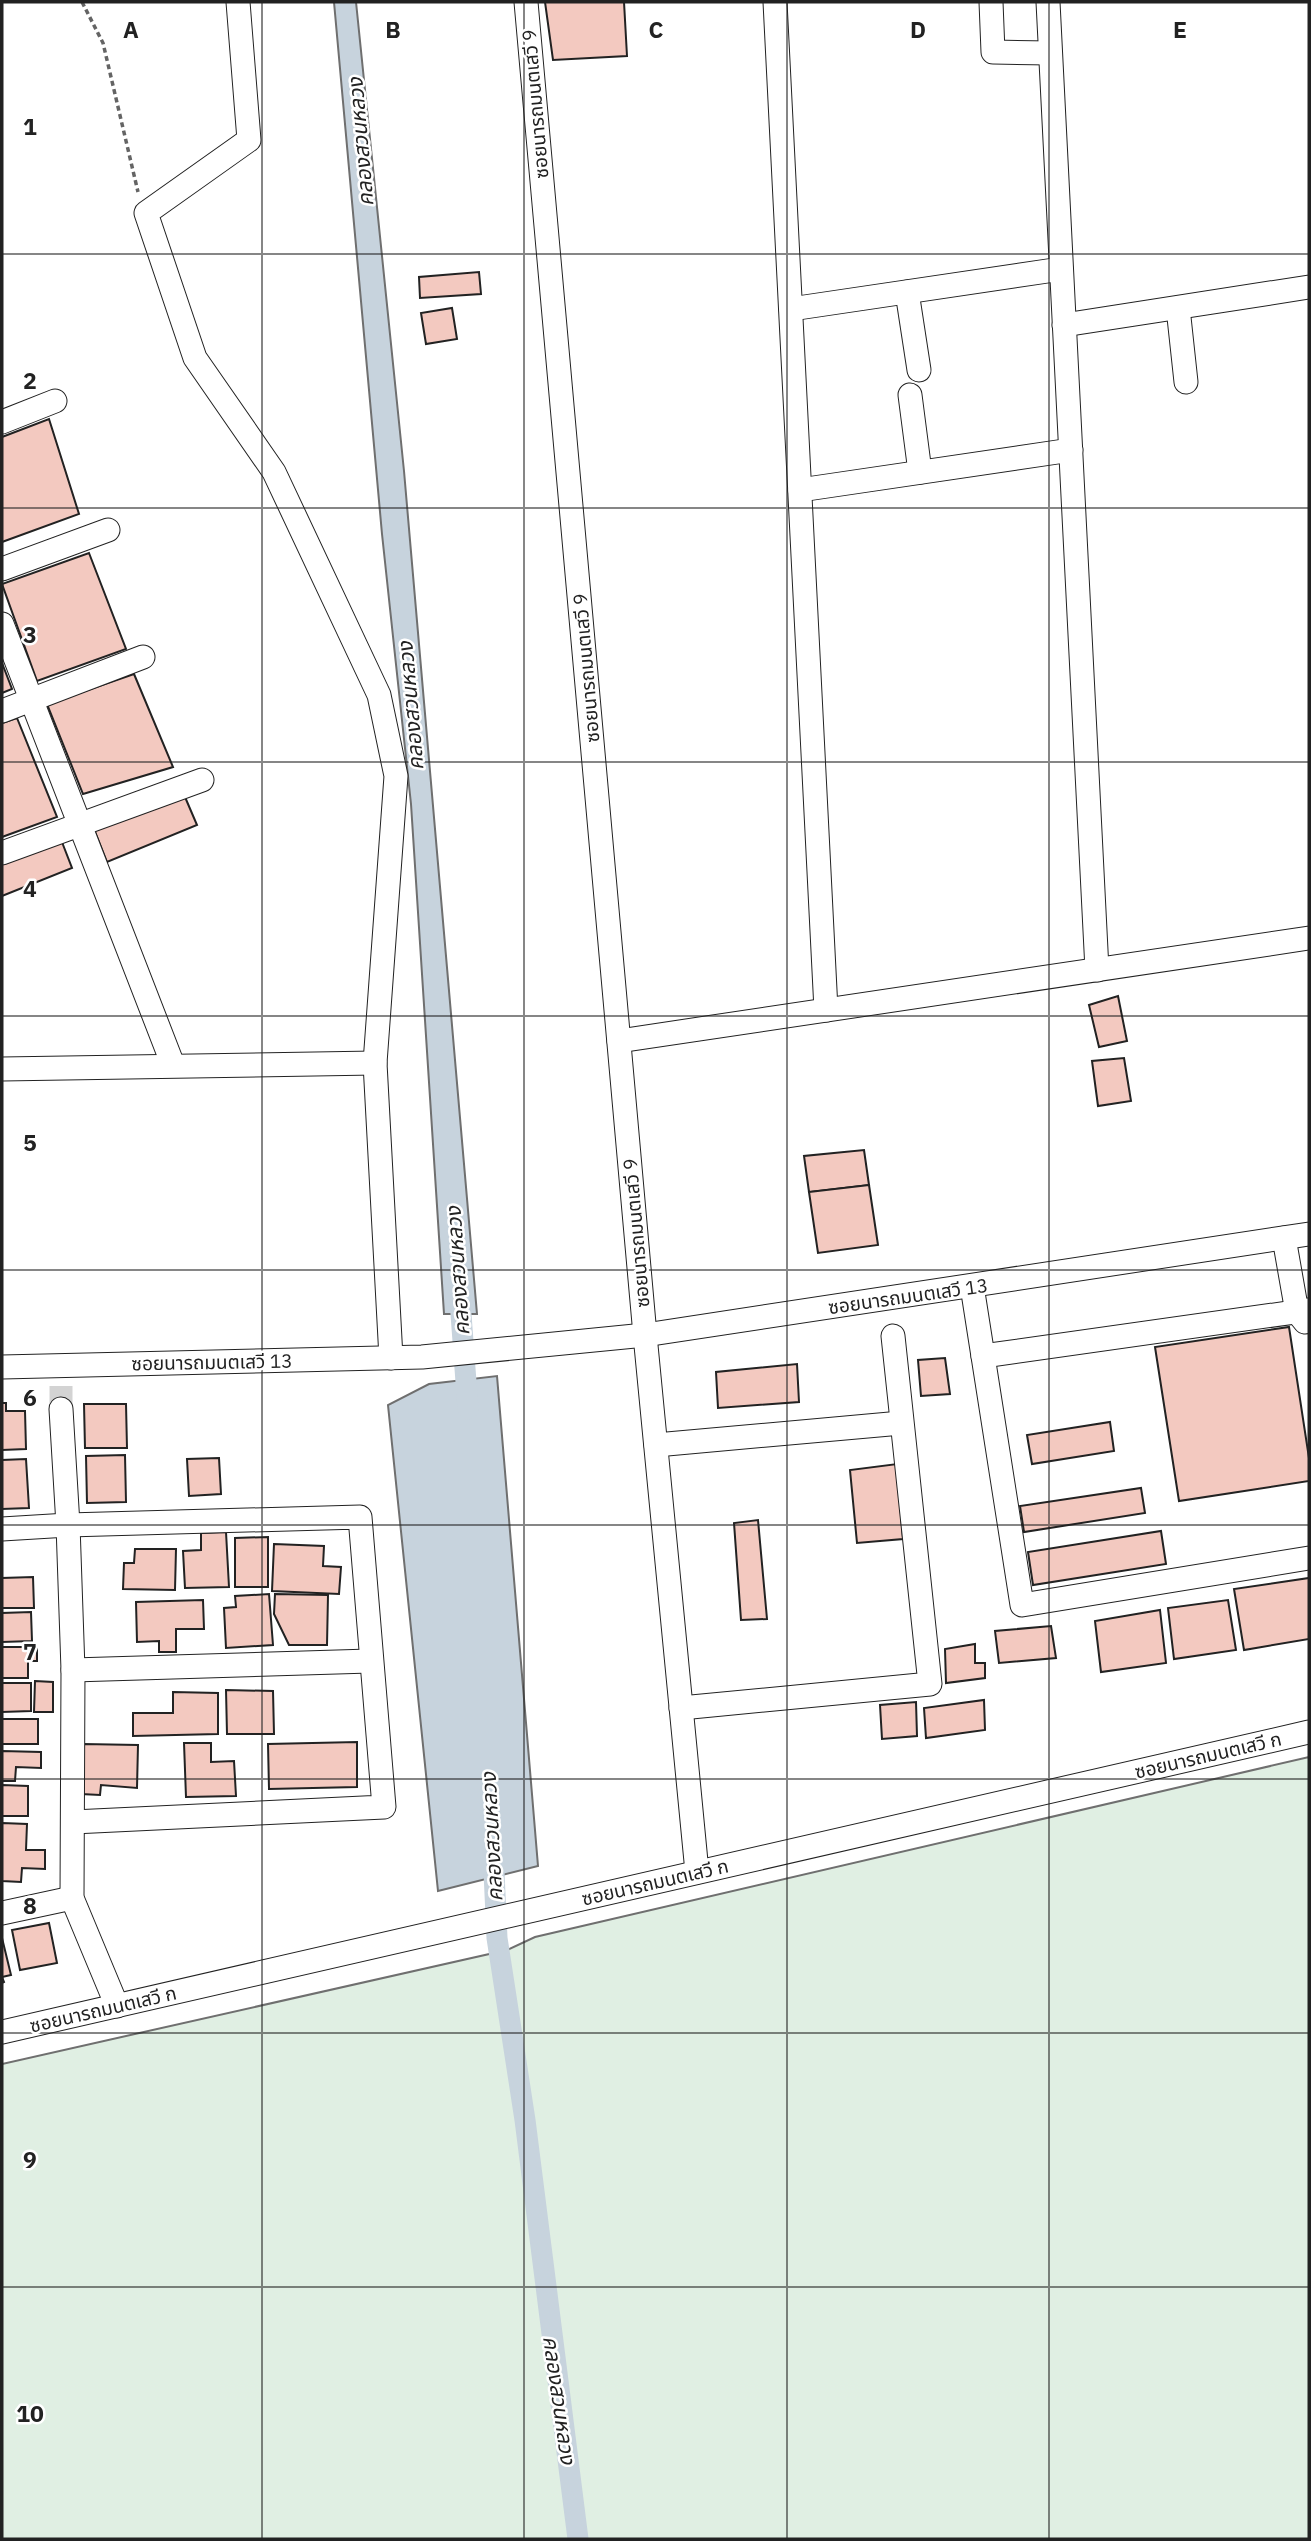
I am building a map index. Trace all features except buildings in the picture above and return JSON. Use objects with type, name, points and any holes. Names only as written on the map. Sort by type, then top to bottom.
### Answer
[{"type":"street","points":[[238,2],[249,140],[146,214],[195,358],[274,472],[379,695],[396,776],[375,1063],[391,1358]]},
{"type":"street","name":"ซอยนารถมนตเสวี 9","points":[[526,2],[645,1335],[697,1872]]},
{"type":"street","points":[[775,2],[826,1010]]},
{"type":"street","points":[[991,2],[993,52],[1051,53]]},
{"type":"street","points":[[1048,2],[1097,970]]},
{"type":"street","points":[[791,309],[1061,270]]},
{"type":"street","points":[[1064,325],[1309,287]]},
{"type":"street","points":[[906,292],[919,370]]},
{"type":"street","points":[[1178,308],[1186,382]]},
{"type":"street","points":[[910,396],[920,472]]},
{"type":"street","points":[[2,422],[55,401]]},
{"type":"street","points":[[800,490],[1070,450]]},
{"type":"street","points":[[2,569],[107,530]]},
{"type":"street","points":[[2,624],[173,1065]]},
{"type":"street","points":[[2,711],[143,657]]},
{"type":"street","points":[[2,853],[202,780]]},
{"type":"street","points":[[619,1041],[1309,938]]},
{"type":"street","points":[[2,1069],[375,1063]]},
{"type":"street","name":"ซอยนารถมนตเสวี 13","points":[[2,1367],[61,1375],[422,1357],[645,1335],[1309,1234]]},
{"type":"street","points":[[983,1356],[1305,1316],[1284,1238]]},
{"type":"street","points":[[972,1286],[1022,1605],[1309,1558]]},
{"type":"street","points":[[681,1708],[930,1684],[893,1336]]},
{"type":"street","points":[[61,1409],[68,1525],[72,1670],[72,1898],[117,2006]]},
{"type":"street","points":[[656,1445],[901,1423]]},
{"type":"street","points":[[2,1529],[360,1517],[384,1807],[73,1822]]},
{"type":"street","points":[[72,1670],[370,1661]]},
{"type":"street","name":"ซอยนารถมนตเสวี ก","points":[[2,2032],[1309,1732]]},
{"type":"street","points":[[2,1913],[72,1898]]},
{"type":"path","points":[[82,2],[103,43],[134,179],[146,214]]},
{"type":"green space","points":[[1309,1757],[1309,2539],[2,2539],[2,2064],[507,1950],[535,1937]]},
{"type":"water","points":[[334,2],[356,2],[404,471],[477,1314],[444,1314],[411,804],[382,534]]},
{"type":"water","points":[[497,1376],[538,1866],[438,1891],[388,1405],[429,1384]]},
{"type":"waterway","name":"คลองสวนหลวง","points":[[459,1287],[468,1409]]},
{"type":"waterway","name":"คลองสวนหลวง","points":[[493,1850],[497,1938],[525,2120],[578,2539]]},
{"type":"tunnel","points":[[61,1383],[61,1409]]}]
